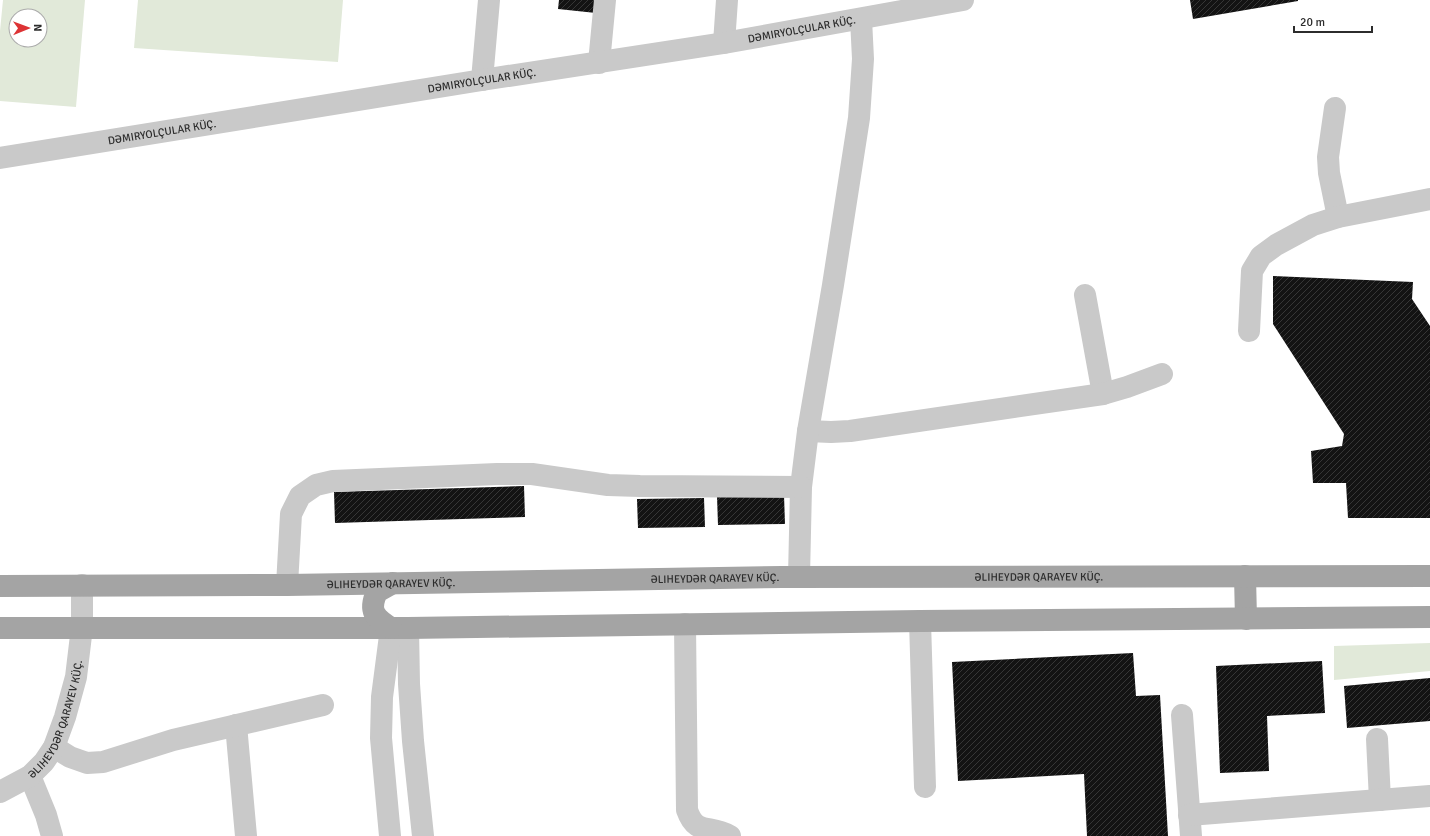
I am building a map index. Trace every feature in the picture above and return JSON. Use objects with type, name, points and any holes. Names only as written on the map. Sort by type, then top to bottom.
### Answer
[{"type":"main road","points":[[1245,576],[1246,619]]},
{"type":"main road","name":"ƏLIHEYDƏR QARAYEV KÜÇ.","points":[[0,586],[287,585],[799,577],[1430,576]]},
{"type":"main road","points":[[392,583],[377,592],[374,598],[374,613],[378,619],[400,628]]},
{"type":"main road","points":[[0,628],[400,628],[920,621],[1430,617]]},
{"type":"street","points":[[482,80],[489,0]]},
{"type":"street","points":[[599,63],[605,0]]},
{"type":"street","points":[[724,43],[727,0]]},
{"type":"street","name":"DƏMIRYOLÇULAR KÜÇ.","points":[[0,158],[482,80],[724,43],[962,0]]},
{"type":"street","points":[[799,577],[801,487],[808,431],[859,118],[863,59],[861,19]]},
{"type":"street","points":[[1335,108],[1328,157],[1329,173],[1338,217]]},
{"type":"street","points":[[1249,331],[1252,272],[1261,256],[1276,245],[1313,225],[1338,217],[1430,199]]},
{"type":"street","points":[[1085,295],[1103,394]]},
{"type":"street","points":[[808,431],[850,431],[1103,394],[1162,374]]},
{"type":"street","points":[[287,585],[291,514],[300,496],[316,485],[333,481],[497,474],[532,474],[608,485],[801,487]]},
{"type":"street","name":"ƏLIHEYDƏR QARAYEV KÜÇ.","points":[[0,792],[30,776],[44,762],[54,746],[65,717],[76,677],[82,627],[82,585]]},
{"type":"street","points":[[920,621],[925,786]]},
{"type":"street","points":[[685,624],[687,810],[690,821],[698,830],[723,832],[730,836]]},
{"type":"street","points":[[390,836],[381,738],[382,697],[400,628]]},
{"type":"street","points":[[400,628],[409,684],[413,741],[423,836]]},
{"type":"street","points":[[54,746],[70,757],[87,763],[103,762],[173,740],[236,724],[323,705]]},
{"type":"street","points":[[1182,715],[1191,836]]},
{"type":"street","points":[[236,724],[246,836]]},
{"type":"street","points":[[1378,739],[1380,800]]},
{"type":"street","points":[[30,776],[46,815],[52,836]]},
{"type":"street","points":[[1189,815],[1430,796]]},
{"type":"green space","points":[[3,0],[85,0],[76,107],[0,101],[0,31]]},
{"type":"green space","points":[[138,0],[343,0],[338,62],[134,48]]},
{"type":"green space","points":[[1430,643],[1430,671],[1334,680],[1334,646]]},
{"type":"building","points":[[559,0],[597,0],[596,13],[558,9]]},
{"type":"building","points":[[1190,0],[1298,0],[1298,1],[1193,19]]},
{"type":"building","points":[[1273,276],[1413,282],[1412,299],[1430,326],[1430,518],[1348,518],[1346,483],[1313,483],[1311,451],[1342,446],[1344,434],[1273,324]]},
{"type":"building","points":[[524,486],[525,517],[335,523],[334,492]]},
{"type":"building","points":[[784,495],[785,524],[718,525],[717,496]]},
{"type":"building","points":[[704,498],[705,527],[638,528],[637,499]]},
{"type":"building","points":[[1133,653],[1136,696],[1160,695],[1168,836],[1087,836],[1084,774],[958,781],[952,662]]},
{"type":"building","points":[[1322,661],[1325,713],[1267,716],[1269,771],[1220,773],[1216,666]]},
{"type":"building","points":[[1430,678],[1430,721],[1347,728],[1344,686]]}]
